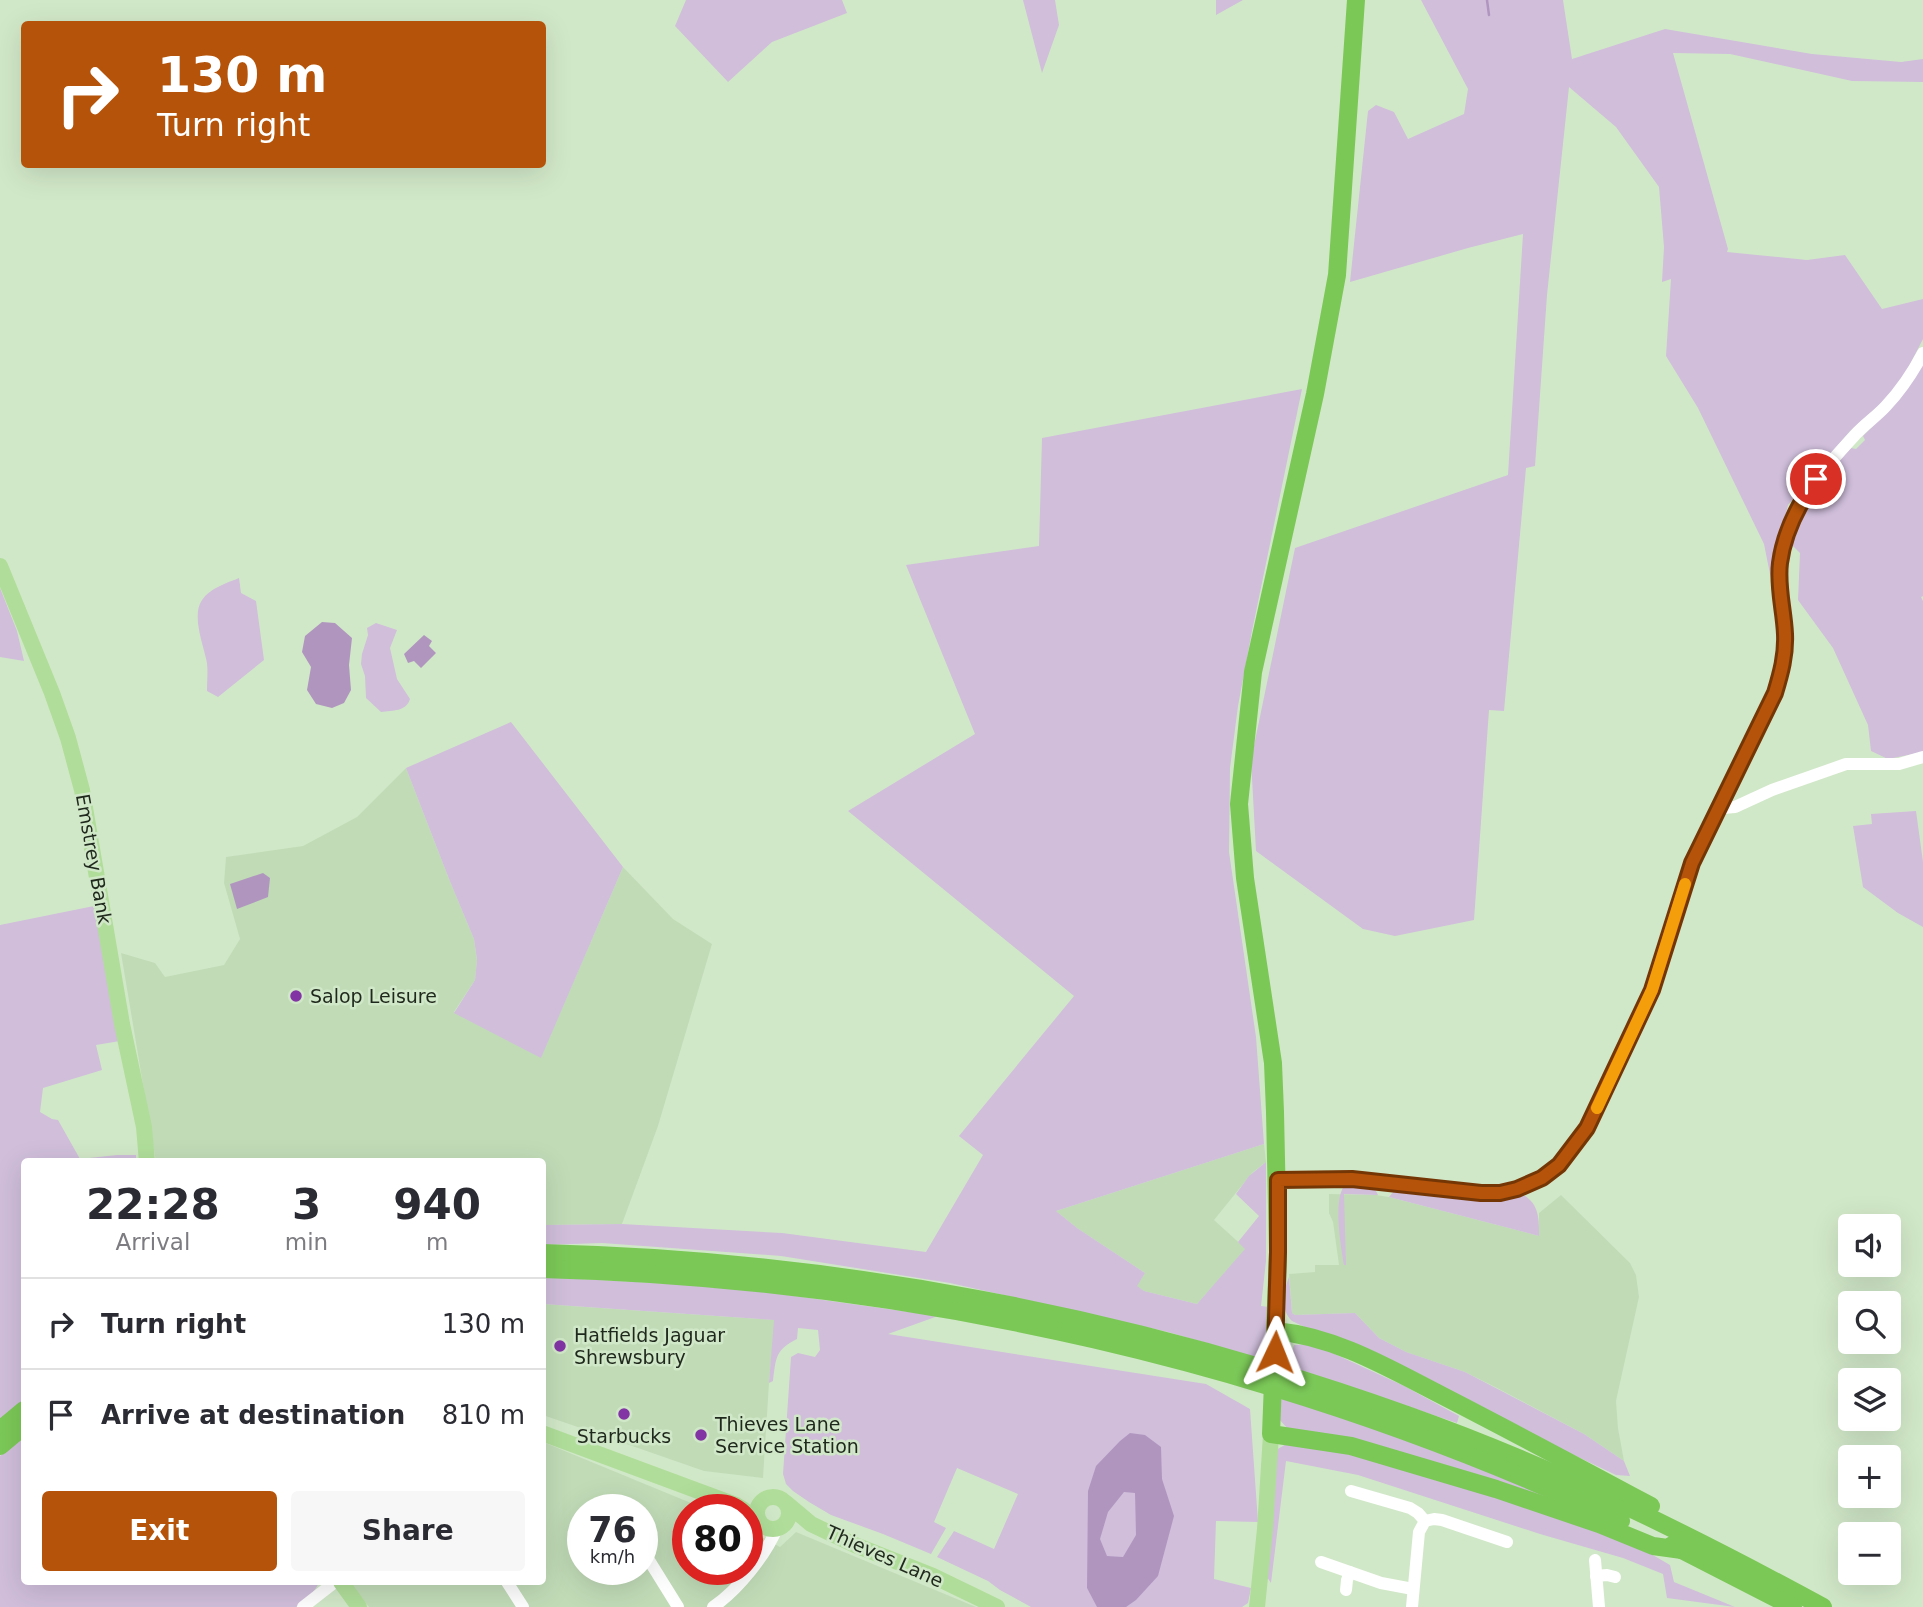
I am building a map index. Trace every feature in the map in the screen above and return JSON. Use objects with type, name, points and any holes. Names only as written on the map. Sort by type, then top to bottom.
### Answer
[{"type":"highway","points":[[1356,0],[1337,275],[1315,394],[1253,672],[1239,804],[1245,878],[1273,1063],[1278,1180],[1276,1331],[1271,1434],[1351,1446],[1496,1489],[1599,1524],[1653,1546],[1682,1550]]},
{"type":"highway","points":[[546,1253],[695,1261],[817,1274],[930,1290],[1110,1326],[1283,1374],[1409,1415],[1531,1463],[1641,1513],[1823,1607]]},
{"type":"highway","points":[[546,1269],[699,1278],[814,1289],[996,1318],[1259,1382],[1425,1438],[1573,1499],[1682,1550],[1793,1607]]},
{"type":"highway","points":[[1276,1331],[1301,1333],[1359,1353],[1705,1535],[1738,1561]]},
{"type":"highway","points":[[0,1430],[21,1412]]},
{"type":"highway","points":[[0,1446],[21,1428]]},
{"type":"main road","name":"Emstrey Bank","points":[[0,566],[52,692],[82,790],[122,1024],[144,1127],[147,1158]]},
{"type":"main road","points":[[1257,1607],[1271,1434]]},
{"type":"main road","points":[[546,1435],[698,1494]]},
{"type":"main road","points":[[763,1500],[774,1496],[781,1498],[811,1524]]},
{"type":"main road","points":[[763,1517],[789,1509],[786,1503]]},
{"type":"main road","points":[[763,1518],[811,1524]]},
{"type":"main road","name":"Thieves Lane","points":[[811,1524],[933,1576],[997,1607]]},
{"type":"main road","points":[[343,1585],[359,1607]]},
{"type":"street","points":[[1278,1180],[1352,1179],[1500,1193],[1534,1183],[1559,1165],[1587,1128],[1652,990],[1692,863],[1775,693],[1783,666],[1785,635],[1779,578],[1788,527],[1803,497],[1816,479],[1857,433],[1886,406],[1923,353]]},
{"type":"street","points":[[1719,807],[1735,807],[1772,790],[1846,764],[1899,764],[1923,757]]},
{"type":"street","points":[[1351,1491],[1410,1508],[1425,1521]]},
{"type":"street","points":[[1412,1607],[1419,1532],[1425,1521],[1443,1520],[1501,1543]]},
{"type":"street","points":[[763,1524],[772,1541],[763,1551]]},
{"type":"street","points":[[1595,1560],[1599,1607]]},
{"type":"street","points":[[1321,1562],[1381,1583],[1413,1589]]},
{"type":"street","points":[[1346,1590],[1346,1580],[1350,1572]]},
{"type":"street","points":[[658,1575],[678,1607]]},
{"type":"street","points":[[1596,1576],[1615,1577]]},
{"type":"street","points":[[303,1607],[331,1585]]},
{"type":"street","points":[[509,1585],[523,1607]]},
{"type":"street","points":[[713,1607],[738,1585]]},
{"type":"shaded area","points":[[686,0],[842,0],[847,13],[772,42],[728,82],[675,26]]},
{"type":"shaded area","points":[[1023,0],[1055,0],[1059,25],[1042,73]]},
{"type":"shaded area","points":[[1216,0],[1243,0],[1216,15]]},
{"type":"shaded area","points":[[1421,0],[1563,0],[1572,59],[1665,29],[1812,54],[1901,62],[1923,59],[1923,82],[1852,81],[1730,54],[1673,53],[1727,252],[1807,260],[1845,255],[1882,309],[1923,299],[1923,339],[1906,372],[1886,399],[1850,431],[1788,505],[1771,579],[1764,544],[1698,408],[1666,356],[1671,279],[1662,282],[1664,247],[1659,187],[1616,127],[1569,87],[1547,295],[1535,466],[1526,468],[1504,711],[1489,710],[1474,920],[1395,936],[1363,929],[1256,851],[1251,760],[1295,548],[1508,475],[1523,234],[1350,282],[1368,111],[1376,105],[1394,112],[1408,139],[1464,114],[1468,89]]},
{"type":"shaded area","points":[[1923,362],[1923,752],[1888,759],[1871,751],[1868,725],[1833,648],[1798,600],[1800,553],[1791,544],[1809,501],[1826,476],[1851,448],[1856,449],[1865,440],[1863,436],[1894,405]]},
{"type":"shaded area","points":[[1302,389],[1252,631],[1230,768],[1229,852],[1256,1037],[1264,1144],[1056,1211],[1145,1273],[1137,1286],[1144,1291],[1197,1304],[1245,1249],[1238,1242],[1259,1216],[1236,1194],[1249,1176],[1266,1162],[1266,1261],[1261,1306],[1269,1307],[1265,1360],[1168,1332],[950,1283],[781,1256],[602,1243],[546,1245],[546,1225],[622,1224],[782,1233],[926,1252],[983,1155],[959,1136],[1074,996],[848,811],[975,734],[906,565],[1039,546],[1042,438]]},
{"type":"shaded area","points":[[239,578],[241,593],[256,601],[264,660],[218,697],[207,691],[207,663],[199,631],[199,607],[209,592]]},
{"type":"shaded area","points":[[0,588],[17,631],[24,661],[0,657]]},
{"type":"shaded area","points":[[322,622],[335,623],[352,638],[349,665],[351,690],[344,703],[332,708],[316,704],[307,690],[311,667],[302,652],[305,636]]},
{"type":"shaded area","points":[[376,623],[397,630],[390,648],[397,679],[410,699],[398,710],[381,712],[366,698],[362,654],[368,635],[367,628]]},
{"type":"shaded area","points":[[424,635],[432,641],[429,646],[436,653],[421,668],[414,661],[408,663],[404,654]]},
{"type":"shaded area","points":[[511,722],[623,867],[541,1058],[454,1013],[475,980],[477,960],[474,939],[406,768]]},
{"type":"shaded area","name":"Salop Leisure","points":[[406,768],[474,939],[477,961],[475,980],[454,1012],[541,1057],[623,867],[673,919],[712,944],[658,1126],[622,1224],[546,1225],[546,1158],[155,1158],[121,953],[155,963],[165,977],[224,965],[240,939],[224,883],[226,857],[303,846],[357,817]]},
{"type":"shaded area","points":[[1916,811],[1923,862],[1923,927],[1898,913],[1863,887],[1853,826],[1872,824],[1871,814]]},
{"type":"shaded area","points":[[263,873],[270,878],[268,897],[237,909],[230,884]]},
{"type":"shaded area","points":[[94,906],[120,1041],[96,1045],[102,1070],[43,1088],[40,1112],[58,1120],[79,1158],[21,1158],[21,1404],[0,1421],[0,925]]},
{"type":"shaded area","points":[[1264,1144],[1266,1162],[1252,1173],[1214,1220],[1246,1249],[1197,1304],[1144,1291],[1136,1286],[1145,1273],[1056,1211]]},
{"type":"shaded area","points":[[117,1155],[136,1155],[136,1158],[89,1158]]},
{"type":"shaded area","points":[[1344,1186],[1370,1187],[1378,1195],[1344,1194],[1344,1265],[1339,1202]]},
{"type":"shaded area","points":[[1400,1188],[1522,1194],[1535,1206],[1539,1236],[1389,1197]]},
{"type":"shaded area","points":[[1329,1194],[1389,1197],[1539,1236],[1539,1213],[1561,1195],[1630,1263],[1636,1275],[1639,1297],[1616,1401],[1624,1461],[1584,1434],[1497,1388],[1465,1372],[1406,1352],[1379,1338],[1355,1313],[1292,1313],[1289,1274],[1315,1272],[1315,1265],[1339,1265],[1333,1222],[1329,1213]]},
{"type":"shaded area","points":[[546,1277],[730,1287],[938,1316],[888,1334],[1206,1384],[1250,1409],[1258,1522],[1216,1521],[1214,1579],[1251,1588],[1248,1603],[1242,1607],[1031,1607],[988,1581],[937,1557],[954,1531],[994,1549],[1018,1494],[957,1468],[934,1522],[946,1528],[931,1554],[831,1515],[809,1502],[786,1484],[783,1474],[791,1357],[798,1353],[815,1357],[820,1350],[818,1330],[798,1328],[797,1339],[784,1347],[778,1356],[773,1381],[769,1383],[774,1320],[546,1304]]},
{"type":"shaded area","points":[[1289,1277],[1292,1313],[1295,1315],[1355,1313],[1379,1338],[1406,1352],[1465,1372],[1584,1434],[1624,1461],[1630,1476],[1616,1475],[1292,1321],[1284,1300]]},
{"type":"shaded area","points":[[546,1304],[775,1320],[763,1478],[704,1471],[546,1416]]},
{"type":"shaded area","points":[[1313,1344],[1404,1386],[1459,1416],[1457,1423],[1288,1366],[1294,1345]]},
{"type":"shaded area","points":[[1280,1397],[1420,1444],[1569,1503],[1288,1429],[1278,1418]]},
{"type":"shaded area","points":[[1130,1433],[1145,1435],[1161,1447],[1162,1479],[1174,1516],[1158,1576],[1126,1607],[1097,1607],[1087,1588],[1088,1491],[1096,1466]],"holes":[[[1124,1492],[1135,1493],[1136,1535],[1123,1557],[1107,1556],[1100,1539],[1108,1512]]]},
{"type":"shaded area","points":[[21,1438],[21,1585],[318,1585],[296,1607],[0,1607],[0,1456]]},
{"type":"shaded area","points":[[546,1443],[672,1495],[672,1585],[763,1585],[763,1538],[780,1547],[796,1532],[976,1607],[369,1607],[352,1585],[546,1585]]},
{"type":"shaded area","points":[[1288,1443],[1369,1458],[1536,1510],[1639,1547],[1670,1565],[1674,1582],[1735,1607],[1667,1598],[1663,1574],[1623,1558],[1358,1475],[1286,1461],[1271,1583],[1267,1577],[1276,1450]]},
{"type":"waterway","points":[[1487,0],[1489,15]]},
{"type":"slow traffic","points":[[1597,1108],[1652,990],[1685,884]]},
{"type":"place","name":"Salop Leisure","points":[[296,996]]},
{"type":"place","name":"Hatfields Jaguar Shrewsbury","points":[[560,1346]]},
{"type":"place","name":"Starbucks","points":[[624,1414]]},
{"type":"place","name":"Thieves Lane Service Station","points":[[701,1435]]},
{"type":"route","points":[[1275,1352],[1278,1180],[1352,1179],[1500,1193],[1542,1178],[1570,1153],[1587,1128],[1652,990],[1692,863],[1775,693],[1783,666],[1785,635],[1780,562],[1788,527],[1803,497],[1816,479]]}]
